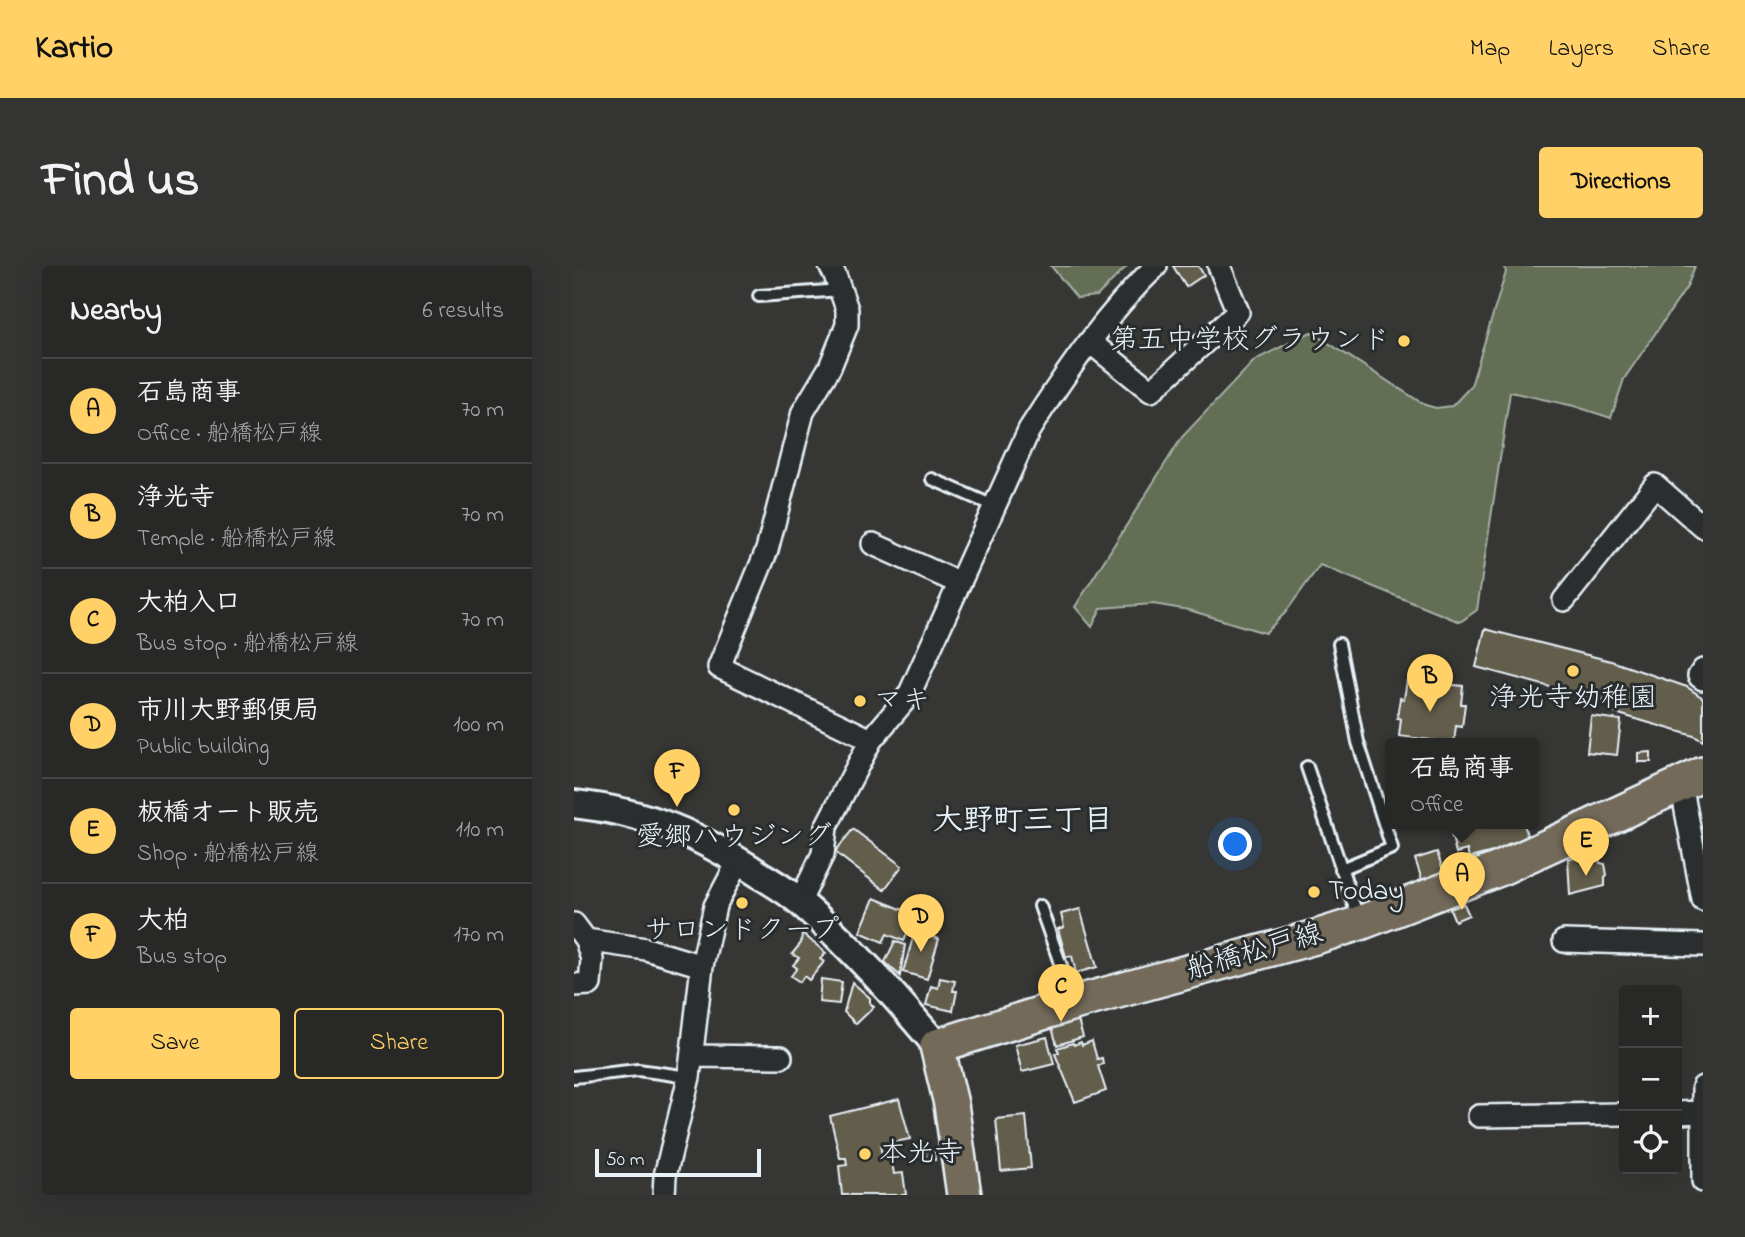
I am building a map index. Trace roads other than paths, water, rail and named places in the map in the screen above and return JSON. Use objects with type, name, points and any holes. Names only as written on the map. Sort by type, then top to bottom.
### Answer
[{"type":"main road","name":"船橋松戸線","points":[[937,1046],[1074,1003],[1360,923],[1499,869],[1692,779]]},
{"type":"main road","points":[[937,1046],[951,1104],[964,1195]]},
{"type":"street","points":[[830,266],[847,309],[846,326],[830,367],[803,412],[767,550],[719,667],[871,740]]},
{"type":"street","points":[[800,901],[823,854],[826,827],[871,740],[909,695],[1029,430],[1090,342],[1133,288],[1156,266]]},
{"type":"street","points":[[1090,342],[1151,391],[1238,312],[1219,266]]},
{"type":"street","points":[[1564,600],[1656,485],[1703,527]]},
{"type":"street","points":[[873,544],[960,583]]},
{"type":"street","points":[[1703,670],[1699,676],[1703,679]]},
{"type":"street","points":[[1692,779],[1703,900]]},
{"type":"street","points":[[575,810],[628,812],[678,828],[738,860],[800,901],[879,978],[937,1046]]},
{"type":"street","points":[[664,1195],[665,1176],[689,1077],[702,966],[715,906],[738,860]]},
{"type":"street","points":[[580,932],[702,966]]},
{"type":"street","points":[[574,985],[590,984],[592,959],[580,932]]},
{"type":"street","points":[[1564,941],[1703,945]]},
{"type":"street","points":[[692,1056],[781,1057]]},
{"type":"street","points":[[1703,1087],[1703,1181]]},
{"type":"street","points":[[1682,1113],[1701,1112]]},
{"type":"street","points":[[1479,1116],[1619,1114]]},
{"type":"lane","points":[[759,296],[841,290]]},
{"type":"lane","points":[[932,479],[996,507]]},
{"type":"lane","points":[[1339,644],[1358,742],[1385,826]]},
{"type":"lane","points":[[1307,767],[1360,923]]},
{"type":"lane","points":[[1341,869],[1392,848],[1386,829]]},
{"type":"lane","points":[[1040,906],[1074,1003]]},
{"type":"lane","points":[[574,1077],[638,1070],[689,1077]]},
{"type":"place","name":"第五中学校グラウンド","points":[[1404,341]]},
{"type":"place","name":"浄光寺幼稚園","points":[[1573,671]]},
{"type":"place","name":"マキ","points":[[860,701]]},
{"type":"place","name":"浄光寺","points":[[1430,712]]},
{"type":"place","name":"大柏","points":[[677,807]]},
{"type":"place","name":"愛郷ハウジング","points":[[734,810]]},
{"type":"place","name":"板橋オート販売","points":[[1586,876]]},
{"type":"place","name":"Today","points":[[1314,892]]},
{"type":"place","name":"サロンドクープ","points":[[742,903]]},
{"type":"place","name":"石島商事","points":[[1462,910]]},
{"type":"place","name":"市川大野郵便局","points":[[921,952]]},
{"type":"place","name":"大柏入口","points":[[1061,1022]]},
{"type":"place","name":"本光寺","points":[[865,1154]]},
{"type":"district","name":"大野町三丁目","points":[[1023,822]]}]
